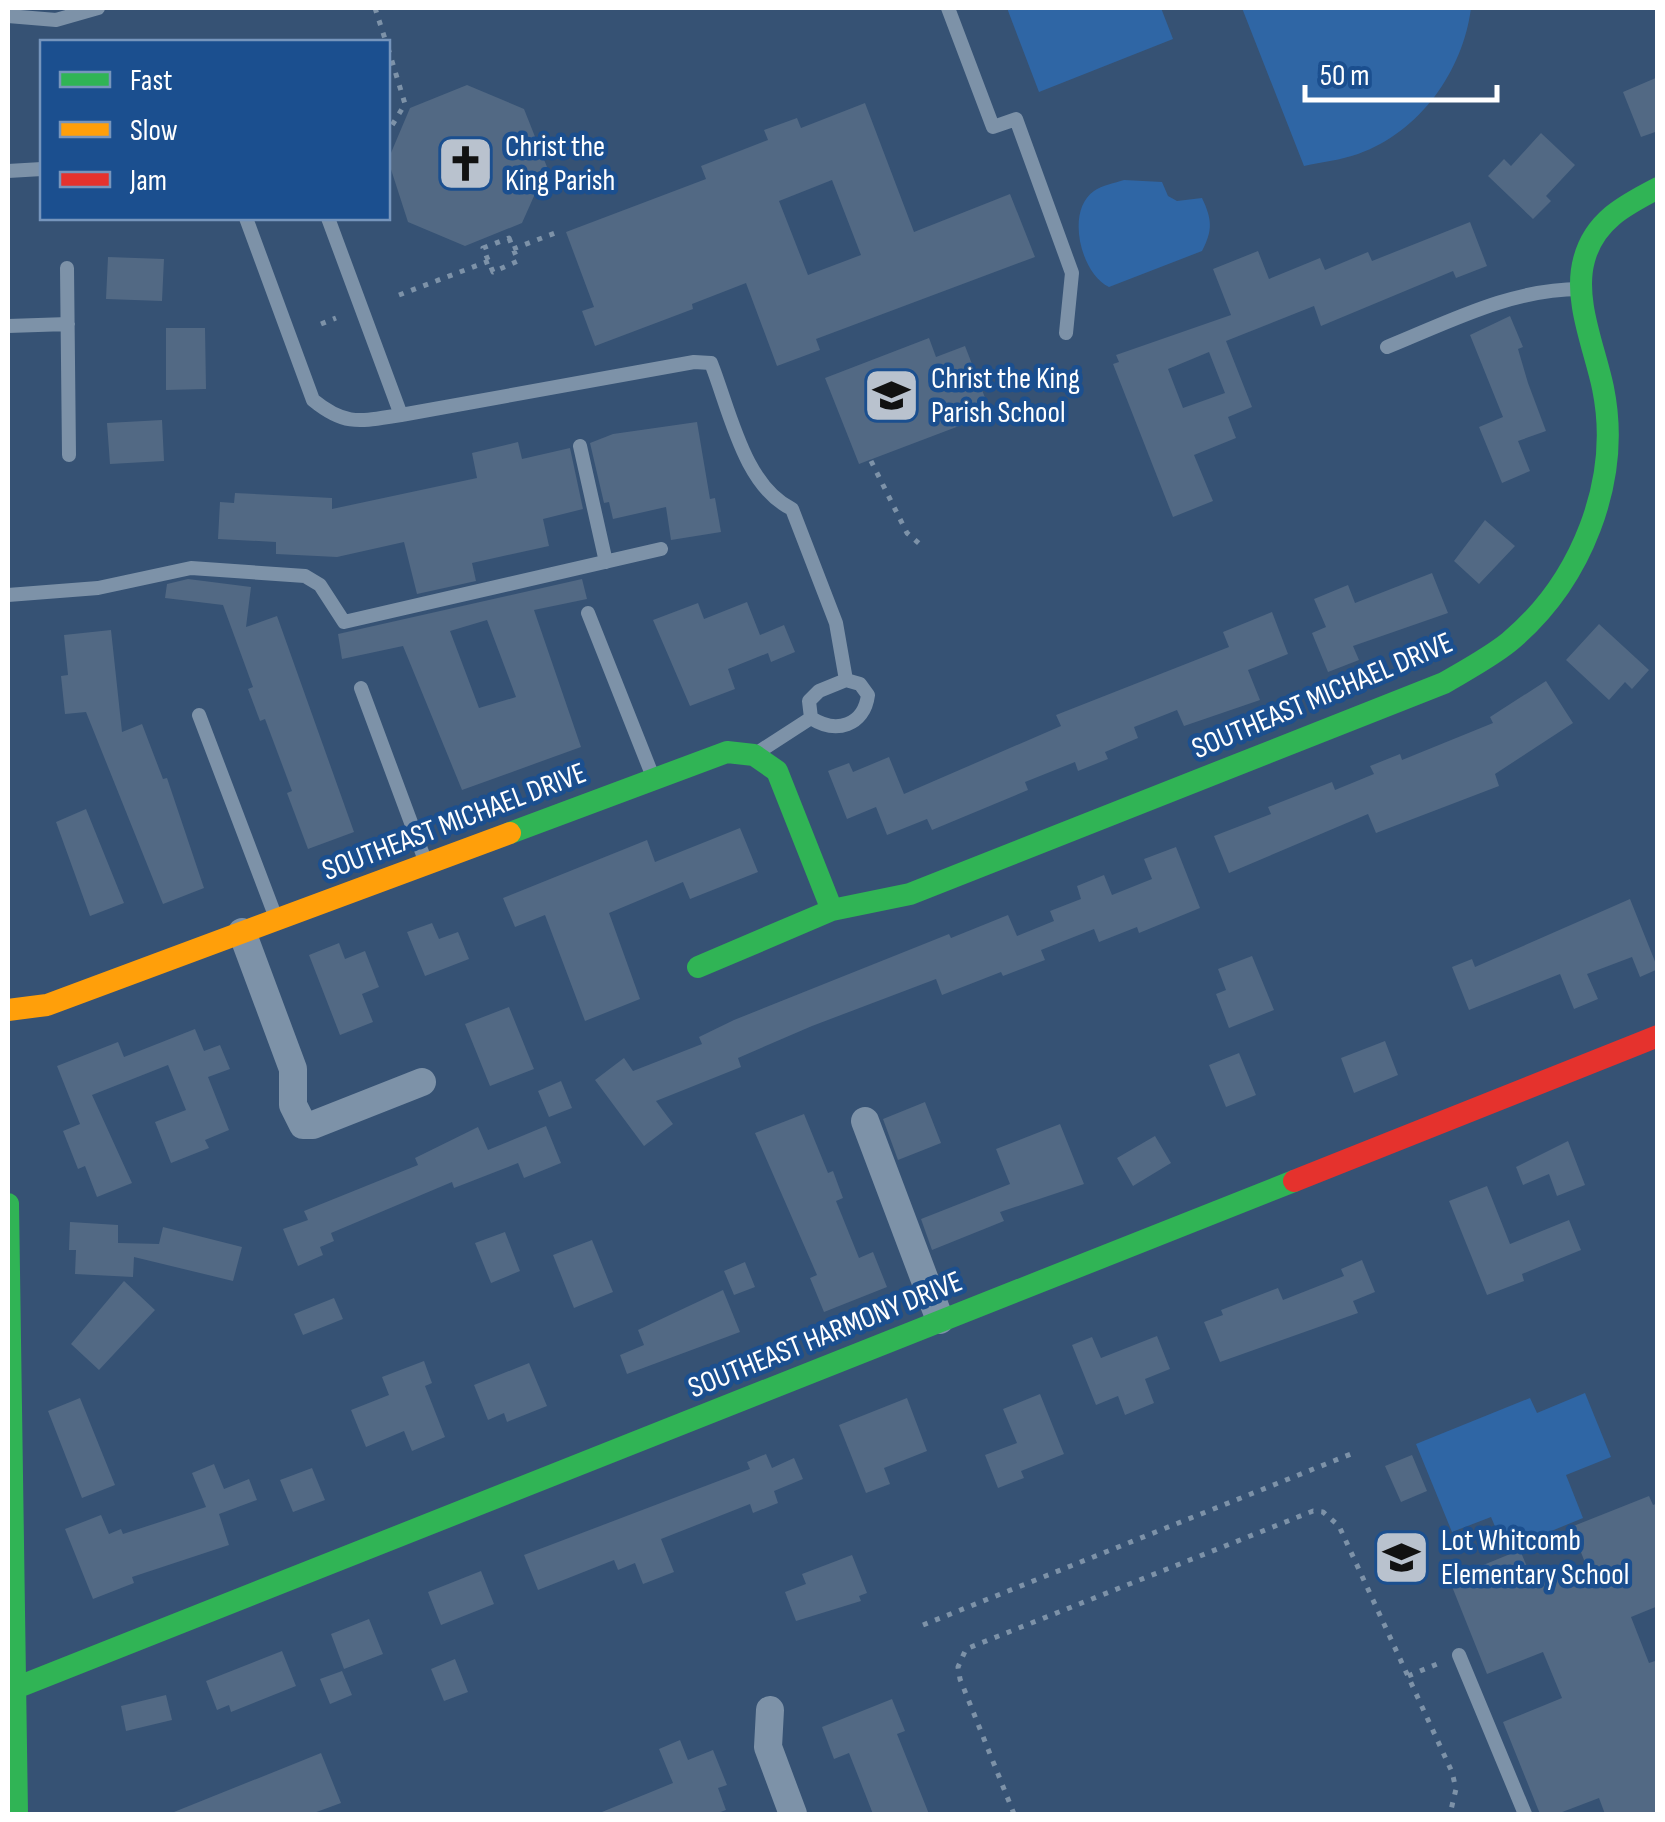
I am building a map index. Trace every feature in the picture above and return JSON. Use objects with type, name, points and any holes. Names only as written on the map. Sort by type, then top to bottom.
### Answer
[{"type":"street","name":"SOUTHEAST MICHAEL DRIVE","points":[[698,967],[832,910],[910,894],[1444,683],[1509,642],[1543,608],[1581,550],[1602,482],[1608,430],[1604,385],[1582,314],[1580,289],[1587,251],[1601,224],[1625,201],[1658,188]]},
{"type":"street","name":"SOUTHEAST MICHAEL DRIVE","points":[[8,1010],[48,1005],[727,752],[754,755]]},
{"type":"street","points":[[754,755],[782,779],[832,910]]},
{"type":"street","points":[[242,932],[293,1069],[293,1104],[304,1125],[422,1082]]},
{"type":"street","name":"SOUTHEAST HARMONY DRIVE","points":[[11,1690],[1658,1036]]},
{"type":"street","points":[[865,1121],[940,1320]]},
{"type":"street","points":[[8,1204],[11,1690],[17,1814]]},
{"type":"street","points":[[770,1710],[768,1747],[793,1814]]},
{"type":"lane","points":[[8,16],[56,20],[98,8]]},
{"type":"lane","points":[[948,8],[993,127],[1016,119],[1072,273],[1066,333]]},
{"type":"lane","points":[[8,170],[40,170]]},
{"type":"lane","points":[[247,220],[313,400],[333,417],[354,422],[694,362],[711,364],[756,478],[771,499],[792,509],[799,525],[836,623],[846,680]]},
{"type":"lane","points":[[329,220],[401,415]]},
{"type":"lane","points":[[66,268],[69,456]]},
{"type":"lane","points":[[1387,347],[1492,304],[1546,289],[1580,289]]},
{"type":"lane","points":[[8,326],[68,324]]},
{"type":"lane","points":[[580,446],[606,562]]},
{"type":"lane","points":[[8,595],[98,588],[190,568],[305,576],[320,585],[344,622],[660,549]]},
{"type":"lane","points":[[588,613],[653,778]]},
{"type":"lane","points":[[846,680],[860,684],[868,695],[866,712],[854,722],[832,728],[811,718],[809,701],[819,690],[846,680]]},
{"type":"lane","points":[[361,688],[426,864]]},
{"type":"lane","points":[[198,714],[276,919]]},
{"type":"lane","points":[[754,755],[811,718]]},
{"type":"lane","points":[[1459,1655],[1524,1814]]},
{"type":"path","points":[[375,8],[385,40]]},
{"type":"path","points":[[390,55],[405,104],[390,129]]},
{"type":"path","points":[[513,249],[555,233]]},
{"type":"path","points":[[508,238],[513,249],[518,262],[493,272],[484,248],[508,238]]},
{"type":"path","points":[[399,295],[489,261]]},
{"type":"path","points":[[321,324],[336,318]]},
{"type":"path","points":[[871,462],[907,533],[923,547]]},
{"type":"path","points":[[924,1625],[1356,1452]]},
{"type":"path","points":[[1014,1814],[960,1679],[958,1667],[966,1649],[1302,1513],[1323,1512],[1339,1526],[1452,1772],[1456,1789],[1450,1814]]},
{"type":"path","points":[[1408,1676],[1459,1655]]},
{"type":"shaded area","points":[[1007,8],[1161,8],[1173,39],[1039,92]]},
{"type":"shaded area","points":[[1242,8],[1471,8],[1459,54],[1419,115],[1401,131],[1358,154],[1304,166]]},
{"type":"shaded area","points":[[1124,180],[1162,182],[1168,196],[1177,201],[1202,198],[1209,231],[1202,251],[1109,287],[1099,280],[1084,256],[1080,213],[1094,191]]},
{"type":"shaded area","points":[[1585,1393],[1611,1457],[1566,1475],[1583,1518],[1505,1550],[1491,1517],[1452,1532],[1416,1444],[1530,1398],[1537,1413]]},
{"type":"building","points":[[1658,77],[1658,131],[1641,137],[1623,92]]},
{"type":"building","name":"Christ the King Parish","points":[[467,85],[524,109],[547,167],[522,223],[465,246],[408,222],[390,155],[410,108]]},
{"type":"building","points":[[865,103],[914,232],[1010,194],[1035,257],[816,339],[820,350],[777,366],[746,283],[692,304],[693,309],[595,346],[582,311],[594,307],[566,232],[706,179],[701,166],[768,140],[764,130],[797,118],[801,128]],"holes":[[[832,180],[861,255],[808,275],[779,201]]]},
{"type":"building","points":[[1541,133],[1575,165],[1546,196],[1551,201],[1533,219],[1488,176],[1504,159],[1511,166]]},
{"type":"building","points":[[1470,222],[1487,266],[1456,278],[1453,271],[1321,326],[1314,306],[1226,341],[1252,407],[1228,417],[1236,438],[1194,455],[1213,501],[1173,517],[1113,364],[1119,362],[1116,355],[1231,315],[1213,269],[1258,251],[1269,279],[1320,258],[1325,270],[1368,252],[1372,261]],"holes":[[[1209,352],[1225,393],[1183,408],[1168,369]]]},
{"type":"building","points":[[108,257],[164,259],[162,301],[106,299]]},
{"type":"building","points":[[1510,316],[1523,347],[1518,349],[1546,431],[1518,441],[1530,471],[1502,483],[1479,427],[1503,417],[1470,335]]},
{"type":"building","points":[[166,328],[205,328],[206,389],[166,390]]},
{"type":"building","points":[[929,338],[936,357],[965,346],[989,408],[965,417],[967,423],[859,464],[825,378]]},
{"type":"building","points":[[162,420],[164,461],[110,464],[107,423]]},
{"type":"building","points":[[697,422],[710,499],[715,498],[721,532],[671,540],[666,507],[613,519],[609,502],[604,503],[590,443],[613,434]]},
{"type":"building","points":[[518,442],[522,459],[570,448],[583,509],[543,519],[549,546],[472,563],[476,581],[417,594],[404,542],[337,557],[276,554],[276,542],[218,539],[220,502],[234,503],[235,493],[332,498],[332,509],[477,478],[472,453]]},
{"type":"building","points":[[1485,520],[1515,546],[1479,584],[1454,561]]},
{"type":"building","points":[[1432,573],[1448,613],[1353,646],[1359,660],[1328,672],[1312,633],[1326,627],[1314,599],[1348,585],[1355,603]]},
{"type":"building","points":[[188,579],[251,587],[246,627],[277,616],[354,832],[308,849],[287,793],[292,791],[265,719],[260,721],[248,689],[253,687],[223,605],[165,598],[167,584]]},
{"type":"building","points":[[582,579],[587,599],[534,610],[581,747],[462,790],[403,646],[342,659],[338,634]],"holes":[[[487,620],[516,697],[479,708],[450,631]]]},
{"type":"building","points":[[747,602],[760,635],[784,625],[795,652],[771,662],[768,653],[728,669],[735,689],[690,706],[653,620],[698,603],[704,619]]},
{"type":"building","points":[[1272,612],[1288,654],[1248,670],[1260,700],[1184,726],[1177,710],[1134,727],[1138,738],[1105,752],[1108,759],[1078,771],[1075,762],[1025,782],[1028,790],[932,830],[927,819],[887,835],[876,807],[847,819],[828,771],[849,763],[853,772],[889,757],[904,794],[1061,726],[1056,715],[1229,647],[1223,632]]},
{"type":"building","points":[[1599,624],[1649,670],[1632,689],[1625,682],[1609,700],[1566,660]]},
{"type":"building","points":[[111,630],[122,732],[142,724],[163,779],[167,778],[204,888],[163,904],[86,712],[65,714],[61,676],[68,675],[64,635]]},
{"type":"building","points":[[1546,681],[1573,723],[1495,774],[1499,786],[1376,833],[1368,814],[1229,873],[1214,836],[1271,814],[1268,807],[1332,782],[1335,790],[1374,774],[1370,766],[1400,754],[1402,760],[1493,723],[1490,717]]},
{"type":"building","points":[[86,809],[124,903],[90,916],[56,822]]},
{"type":"building","points":[[740,828],[758,872],[690,899],[683,882],[609,913],[640,999],[585,1021],[545,915],[515,927],[503,898],[647,840],[655,862]]},
{"type":"building","points":[[1176,847],[1200,908],[1139,933],[1137,927],[1099,942],[1094,929],[1041,950],[1045,960],[1003,976],[1001,972],[942,995],[936,979],[812,1026],[738,1058],[741,1067],[656,1101],[673,1124],[644,1146],[595,1080],[624,1058],[633,1071],[702,1044],[699,1037],[734,1020],[949,934],[951,938],[1008,915],[1017,936],[1054,921],[1050,911],[1081,899],[1077,886],[1104,875],[1112,895],[1152,879],[1144,859]]},
{"type":"building","points":[[1630,899],[1658,969],[1640,977],[1632,957],[1587,974],[1598,999],[1574,1009],[1560,974],[1469,1010],[1452,967],[1472,959],[1475,967]]},
{"type":"building","points":[[432,923],[439,939],[458,932],[469,959],[425,976],[407,932]]},
{"type":"building","points":[[339,943],[345,959],[365,951],[379,987],[362,994],[373,1022],[340,1035],[309,955]]},
{"type":"building","points":[[1252,956],[1274,1010],[1229,1028],[1216,994],[1226,990],[1218,969]]},
{"type":"building","points":[[509,1007],[534,1069],[490,1086],[465,1024]]},
{"type":"building","points":[[195,1029],[204,1051],[220,1045],[230,1069],[208,1077],[229,1130],[205,1140],[209,1148],[171,1163],[155,1122],[186,1110],[168,1065],[92,1095],[132,1183],[97,1197],[85,1166],[78,1169],[63,1131],[80,1124],[57,1066],[118,1042],[124,1057]]},
{"type":"building","points":[[1385,1041],[1398,1075],[1354,1093],[1341,1058]]},
{"type":"building","points":[[1239,1053],[1256,1095],[1226,1107],[1209,1065]]},
{"type":"building","points":[[561,1081],[572,1108],[549,1117],[538,1091]]},
{"type":"building","points":[[925,1102],[941,1143],[898,1160],[883,1119]]},
{"type":"building","points":[[804,1114],[828,1173],[833,1171],[843,1198],[836,1201],[859,1258],[873,1252],[887,1287],[824,1312],[810,1278],[817,1275],[755,1133]]},
{"type":"building","points":[[1060,1124],[1084,1184],[1000,1212],[1004,1221],[932,1250],[921,1219],[1010,1184],[996,1149]]},
{"type":"building","points":[[546,1126],[561,1163],[524,1178],[518,1163],[454,1188],[452,1182],[331,1233],[334,1241],[320,1247],[323,1255],[298,1266],[283,1229],[308,1220],[304,1211],[418,1165],[415,1158],[478,1127],[488,1150]]},
{"type":"building","points":[[1155,1136],[1171,1163],[1133,1186],[1117,1158]]},
{"type":"building","points":[[1568,1141],[1585,1185],[1557,1196],[1549,1174],[1523,1185],[1516,1167]]},
{"type":"building","points":[[1487,1186],[1510,1244],[1569,1220],[1581,1250],[1522,1274],[1524,1281],[1487,1295],[1449,1201]]},
{"type":"building","points":[[70,1222],[118,1225],[118,1243],[159,1244],[163,1227],[242,1247],[233,1281],[134,1257],[133,1277],[75,1274],[76,1250],[69,1250]]},
{"type":"building","points":[[505,1232],[520,1271],[491,1283],[475,1243]]},
{"type":"building","points":[[592,1240],[613,1292],[574,1308],[553,1255]]},
{"type":"building","points":[[1362,1260],[1375,1292],[1353,1301],[1358,1313],[1220,1362],[1204,1322],[1223,1315],[1221,1310],[1278,1288],[1283,1300],[1344,1276],[1341,1269]]},
{"type":"building","points":[[745,1262],[755,1287],[734,1295],[724,1271]]},
{"type":"building","points":[[124,1281],[155,1310],[99,1370],[71,1344]]},
{"type":"building","points":[[723,1290],[740,1332],[627,1374],[620,1355],[644,1345],[638,1330]]},
{"type":"building","points":[[334,1298],[343,1319],[303,1335],[294,1314]]},
{"type":"building","points":[[1157,1336],[1170,1369],[1145,1379],[1154,1403],[1125,1415],[1118,1396],[1096,1405],[1072,1345],[1092,1337],[1101,1358]]},
{"type":"building","points":[[424,1361],[432,1383],[425,1386],[445,1437],[412,1451],[404,1431],[366,1447],[351,1410],[389,1395],[382,1377]]},
{"type":"building","points":[[529,1363],[547,1406],[507,1422],[504,1413],[488,1420],[474,1385]]},
{"type":"building","points":[[1040,1394],[1064,1454],[1021,1471],[1024,1478],[998,1488],[985,1455],[1017,1443],[1003,1409]]},
{"type":"building","points":[[80,1398],[115,1485],[82,1498],[48,1411]]},
{"type":"building","points":[[907,1398],[927,1451],[884,1468],[890,1484],[866,1493],[839,1425]]},
{"type":"building","points":[[766,1454],[772,1468],[794,1458],[803,1479],[774,1491],[778,1503],[753,1513],[750,1504],[661,1539],[674,1572],[643,1584],[635,1563],[618,1570],[614,1560],[538,1590],[524,1555],[750,1469],[747,1462]]},
{"type":"building","points":[[1412,1455],[1427,1491],[1401,1502],[1385,1466]]},
{"type":"building","points":[[214,1464],[224,1489],[249,1479],[257,1500],[219,1514],[229,1545],[132,1577],[134,1583],[93,1599],[65,1529],[101,1515],[109,1534],[121,1529],[123,1534],[206,1507],[192,1473]]},
{"type":"building","points":[[312,1468],[325,1500],[293,1512],[280,1480]]},
{"type":"building","points":[[1649,1496],[1653,1505],[1658,1503],[1658,1606],[1631,1617],[1649,1663],[1658,1660],[1658,1814],[1605,1814],[1599,1798],[1557,1814],[1540,1814],[1503,1722],[1562,1698],[1543,1652],[1487,1674],[1449,1579],[1520,1550],[1535,1586],[1586,1565],[1571,1527]]},
{"type":"building","points":[[852,1555],[867,1593],[859,1596],[861,1601],[796,1621],[785,1592],[806,1584],[802,1574]]},
{"type":"building","points":[[481,1571],[494,1604],[441,1625],[428,1592]]},
{"type":"building","points":[[369,1619],[383,1654],[344,1669],[331,1634]]},
{"type":"building","points":[[282,1651],[296,1686],[231,1712],[229,1705],[217,1710],[206,1681]]},
{"type":"building","points":[[455,1659],[468,1692],[444,1701],[431,1669]]},
{"type":"building","points":[[342,1671],[352,1695],[330,1704],[320,1679]]},
{"type":"building","points":[[166,1695],[172,1720],[126,1731],[121,1706]]},
{"type":"building","points":[[892,1699],[905,1731],[897,1734],[929,1814],[873,1814],[849,1753],[834,1759],[822,1727]]},
{"type":"building","points":[[680,1740],[688,1760],[713,1750],[727,1785],[718,1788],[726,1810],[715,1814],[597,1814],[673,1783],[659,1749]]},
{"type":"building","points":[[321,1753],[341,1803],[311,1814],[169,1814]]},
{"type":"traffic: fast","points":[[698,967],[832,910],[910,894],[1444,683],[1509,642],[1557,590],[1590,527],[1601,493],[1607,423],[1603,388],[1583,308],[1584,260],[1603,225],[1658,188]]},
{"type":"traffic: fast","points":[[510,833],[727,752],[754,755],[777,771],[832,910]]},
{"type":"traffic: fast","points":[[8,1691],[1294,1181]]},
{"type":"traffic: fast","points":[[8,1204],[17,1814]]},
{"type":"traffic: slow","points":[[8,1010],[47,1005],[510,833]]},
{"type":"traffic: jam","points":[[1294,1181],[1658,1036]]},
{"type":"place","name":"Christ the King Parish","points":[[466,163]]},
{"type":"place","name":"Christ the King Parish School","points":[[892,395]]},
{"type":"place","name":"Lot Whitcomb Elementary School","points":[[1402,1557]]}]
